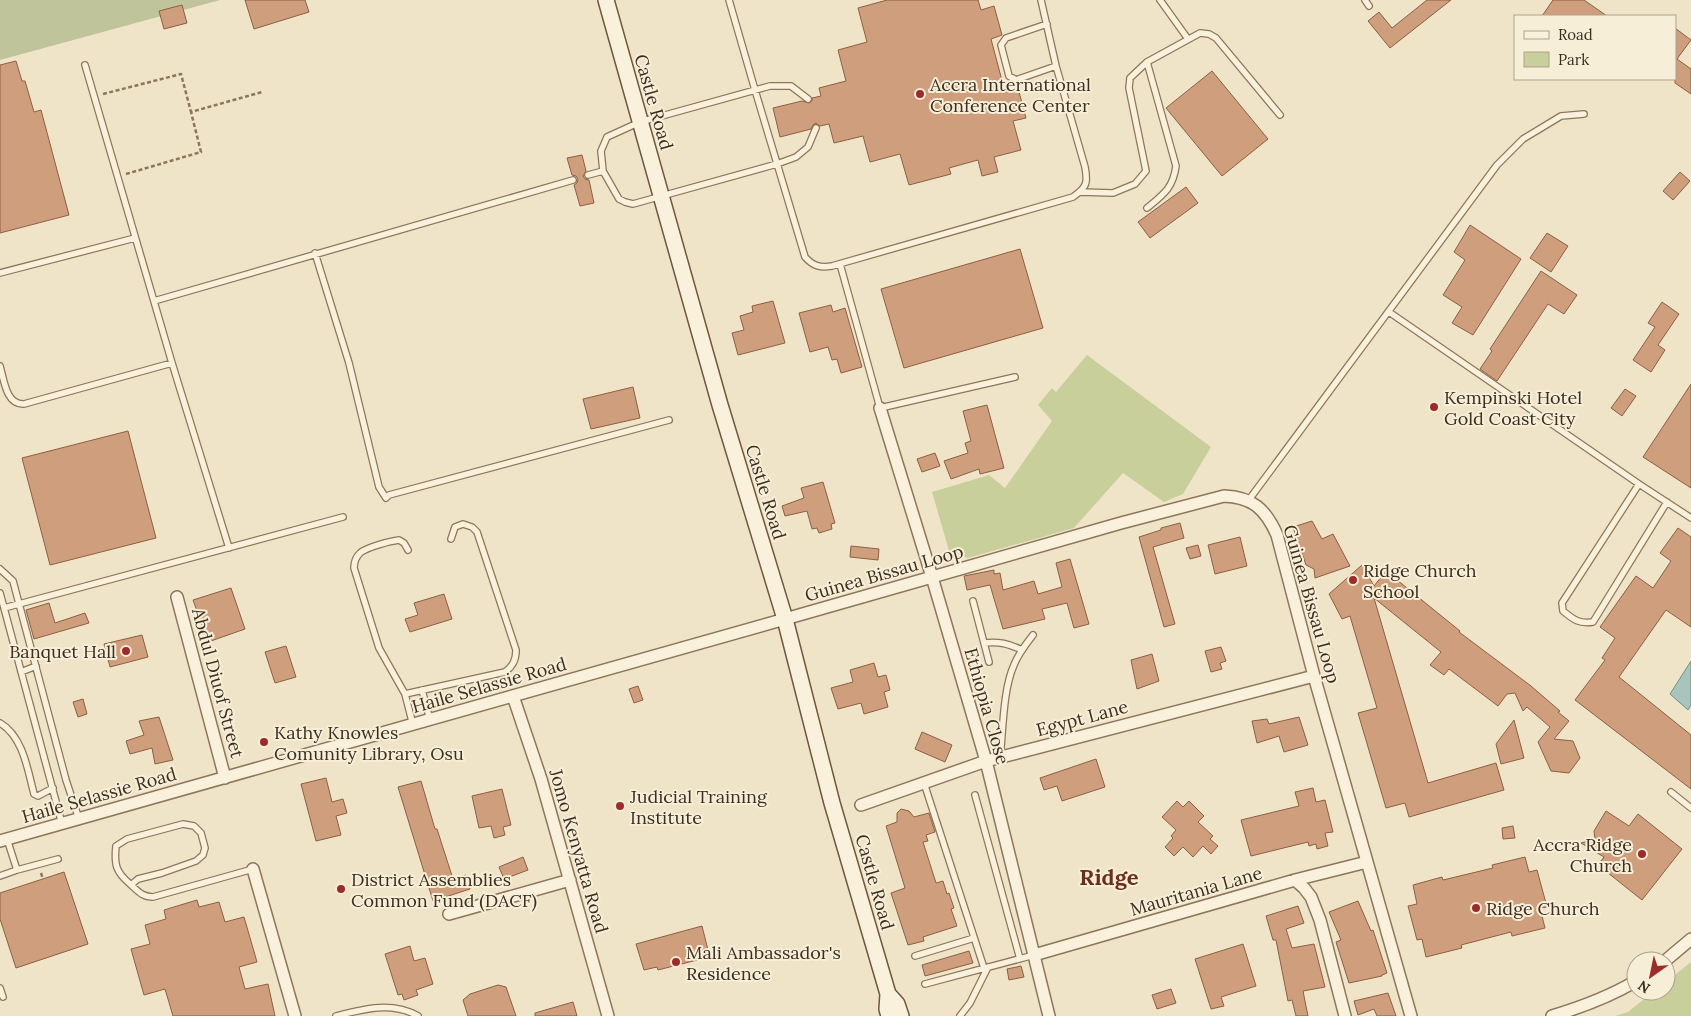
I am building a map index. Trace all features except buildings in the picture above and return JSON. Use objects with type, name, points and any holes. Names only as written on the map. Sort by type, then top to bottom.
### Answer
[{"type":"main road","name":"Castle Road","points":[[606,0],[720,405],[785,620],[832,803],[888,994],[887,1009],[889,1016]]},
{"type":"main road","name":"Castle Road","points":[[888,994],[896,1004],[901,1016]]},
{"type":"street","name":"Ethiopia Close","points":[[880,408],[986,761],[1048,1016]]},
{"type":"street","name":"Guinea Bissau Loop","points":[[785,620],[1121,523],[1224,496],[1236,496],[1260,507],[1270,519],[1277,535],[1314,676],[1411,1016]]},
{"type":"street","name":"Abdul Diuof Street","points":[[177,597],[225,778]]},
{"type":"street","name":"Haile Selassie Road","points":[[3,840],[785,620]]},
{"type":"street","name":"Egypt Lane","points":[[861,805],[986,761],[1314,676]]},
{"type":"street","name":"Jomo Kenyatta Road","points":[[513,696],[541,779],[608,1016]]},
{"type":"street","name":"Mauritania Lane","points":[[1034,955],[1295,880],[1367,862]]},
{"type":"street","points":[[253,869],[295,1016]]},
{"type":"street","points":[[449,914],[570,880]]},
{"type":"street","points":[[1295,880],[1311,898],[1320,920],[1345,1016]]},
{"type":"street","points":[[1676,952],[1691,939]]},
{"type":"street","points":[[1552,1016],[1608,996],[1626,986]]},
{"type":"lane","points":[[729,0],[754,90],[806,257],[816,266],[823,267],[840,264],[1074,197],[1085,186],[1087,179],[1085,167],[1056,66],[1041,0]]},
{"type":"lane","points":[[1160,0],[1188,39]]},
{"type":"lane","points":[[1365,0],[1369,6]]},
{"type":"lane","points":[[1047,24],[1006,38],[1001,45],[1009,76],[1012,79],[1016,80],[1056,66]]},
{"type":"lane","points":[[1080,192],[1113,193],[1135,184],[1146,171],[1129,88],[1130,78],[1147,62],[1200,33],[1209,34],[1216,38],[1280,115]]},
{"type":"lane","points":[[1147,62],[1176,166],[1174,179],[1166,192],[1147,208]]},
{"type":"lane","points":[[85,65],[172,363],[229,548]]},
{"type":"lane","points":[[808,99],[791,86],[770,86],[640,122],[606,137],[601,151],[603,171],[619,198],[633,204],[777,164],[796,156],[808,147],[816,128]]},
{"type":"lane","points":[[1248,501],[1497,165],[1523,139],[1561,116],[1584,114]]},
{"type":"lane","points":[[588,175],[603,171]]},
{"type":"lane","points":[[154,300],[573,180]]},
{"type":"lane","points":[[0,273],[135,238]]},
{"type":"lane","points":[[316,253],[348,363],[379,487],[386,498],[388,495],[669,420]]},
{"type":"lane","points":[[840,264],[880,408],[1015,377]]},
{"type":"lane","points":[[1389,312],[1691,518]]},
{"type":"lane","points":[[0,366],[10,399],[19,405],[172,363]]},
{"type":"lane","points":[[1639,484],[1562,603],[1563,611],[1574,620],[1581,623],[1593,622],[1667,502]]},
{"type":"lane","points":[[4,608],[343,517]]},
{"type":"lane","points":[[405,694],[505,672],[512,666],[516,657],[516,650],[477,532],[472,527],[463,524],[455,527],[451,539]]},
{"type":"lane","points":[[408,550],[400,540],[393,540],[361,552],[355,560],[354,568],[379,648],[405,694],[413,724]]},
{"type":"lane","points":[[0,569],[13,581],[66,780],[79,819]]},
{"type":"lane","points":[[0,593],[62,824]]},
{"type":"lane","points":[[973,601],[989,662]]},
{"type":"lane","points":[[1000,758],[1007,690],[1013,666],[1033,635]]},
{"type":"lane","points":[[984,643],[1008,644],[1022,650]]},
{"type":"lane","points":[[21,672],[36,666]]},
{"type":"lane","points":[[422,690],[430,720]]},
{"type":"lane","points":[[0,723],[14,735],[28,771],[34,794],[38,796],[52,788]]},
{"type":"lane","points":[[924,782],[974,938],[986,968],[970,1003],[960,1016]]},
{"type":"lane","points":[[1671,792],[1691,808]]},
{"type":"lane","points":[[975,795],[1020,959]]},
{"type":"lane","points":[[131,885],[138,879],[196,861],[203,855],[205,848],[201,833],[194,826],[184,824],[127,839],[116,846],[114,858],[118,871],[124,880],[142,895],[153,897],[253,869]]},
{"type":"lane","points":[[3,840],[17,870]]},
{"type":"lane","points":[[0,876],[58,859]]},
{"type":"lane","points":[[915,956],[974,938]]},
{"type":"lane","points":[[925,984],[1034,955]]},
{"type":"lane","points":[[0,988],[3,997]]},
{"type":"lane","points":[[336,1016],[377,1006],[410,1011],[418,1016]]},
{"type":"path","points":[[94,97],[181,74],[201,152],[117,177]]},
{"type":"path","points":[[191,112],[262,92]]},
{"type":"green space","points":[[0,0],[220,0],[0,60]]},
{"type":"green space","points":[[1087,355],[1211,447],[1183,494],[1164,502],[1123,473],[1074,528],[968,558],[950,554],[932,492],[989,475],[1005,488],[1052,421],[1038,405],[1052,388],[1056,392]]},
{"type":"green space","points":[[1691,962],[1691,1016],[1615,1016],[1628,1012],[1642,1001],[1676,1001],[1676,974]]},
{"type":"water","points":[[1691,661],[1691,705],[1688,710],[1670,694]]},
{"type":"place","name":"Accra International Conference Center","points":[[920,94]]},
{"type":"place","name":"Kempinski Hotel Gold Coast City","points":[[1434,407]]},
{"type":"place","name":"Ridge Church School","points":[[1353,580]]},
{"type":"place","name":"Banquet Hall","points":[[126,651]]},
{"type":"place","name":"Kathy Knowles Comunity Library, Osu","points":[[264,742]]},
{"type":"place","name":"Judicial Training Institute","points":[[620,806]]},
{"type":"place","name":"Accra Ridge Church","points":[[1642,854]]},
{"type":"place","name":"District Assemblies Common Fund (DACF)","points":[[341,889]]},
{"type":"place","name":"Ridge Church","points":[[1476,908]]},
{"type":"place","name":"Mali Ambassador's Residence","points":[[676,962]]},
{"type":"district","name":"Ridge","points":[[1109,877]]}]
